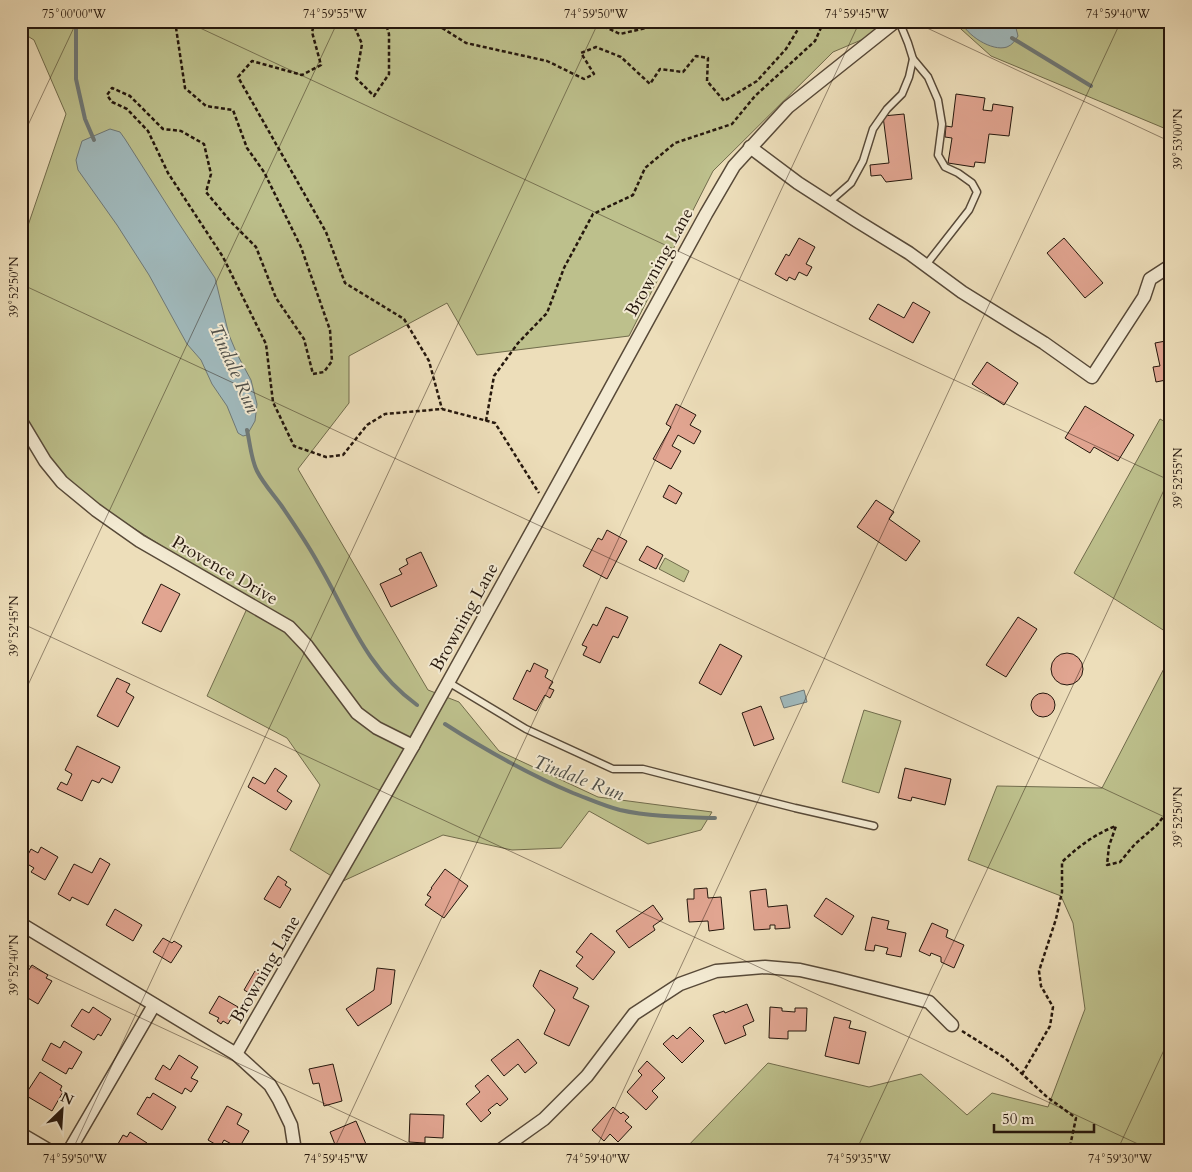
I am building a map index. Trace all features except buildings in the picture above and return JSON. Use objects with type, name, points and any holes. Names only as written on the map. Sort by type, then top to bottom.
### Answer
[{"type":"street","name":"Browning Lane","points":[[236,1054],[413,746],[734,166],[788,107],[897,21]]},
{"type":"street","points":[[750,147],[798,183],[909,253],[962,292],[1044,343],[1092,377],[1144,297],[1150,279],[1167,268],[1171,269]]},
{"type":"street","name":"Provence Drive","points":[[21,421],[45,460],[62,482],[82,499],[140,541],[289,627],[307,646],[357,713],[377,728],[413,746]]},
{"type":"street","points":[[21,924],[236,1054],[270,1085],[291,1125],[295,1151]]},
{"type":"street","points":[[499,1151],[552,1112],[587,1076],[634,1014],[680,984],[716,971],[765,967],[800,970],[835,978],[929,1002],[952,1025]]},
{"type":"street","points":[[69,1151],[154,1004]]},
{"type":"street","points":[[21,1134],[50,1151]]},
{"type":"lane","points":[[897,21],[908,42],[913,59],[928,77],[938,100],[942,124],[938,155],[945,167],[972,183],[977,192],[969,210],[926,265]]},
{"type":"lane","points":[[828,203],[851,183],[863,160],[873,129],[887,109],[902,94],[909,78],[913,59]]},
{"type":"lane","points":[[448,682],[526,729],[613,769],[643,769],[874,826]]},
{"type":"path","points":[[174,21],[185,88],[206,106],[233,110],[247,148],[264,172],[301,247],[330,330],[332,361],[324,372],[313,374],[304,339],[276,298],[256,247],[231,222],[206,192],[211,174],[204,144],[181,131],[163,129],[130,96],[112,88],[107,95],[112,102],[127,109],[148,131],[168,173],[223,257],[266,344],[273,402],[294,446],[326,457],[343,455],[367,425],[385,414],[442,409],[495,423],[547,505]]},
{"type":"path","points":[[315,21],[312,32],[321,65],[302,75],[252,61],[238,77],[326,232],[345,283],[404,319],[429,361],[442,409]]},
{"type":"path","points":[[352,21],[362,44],[356,78],[374,96],[389,74],[389,34],[385,21]]},
{"type":"path","points":[[431,21],[466,43],[547,61],[584,79],[594,74],[581,53],[596,47],[620,57],[650,84],[660,69],[683,72],[696,56],[708,58],[707,81],[724,101],[756,81],[786,50],[803,21]]},
{"type":"path","points":[[493,21],[499,24],[505,21]]},
{"type":"path","points":[[592,21],[620,34],[650,27],[661,21]]},
{"type":"path","points":[[486,421],[494,376],[518,342],[547,313],[564,268],[593,214],[633,195],[645,168],[675,144],[732,124],[755,96],[815,41],[824,21]]},
{"type":"path","points":[[1022,1074],[1050,1026],[1053,1007],[1041,986],[1039,971],[1056,919],[1062,892],[1062,862],[1082,844],[1099,833],[1116,826],[1109,846],[1107,865],[1120,862],[1171,807]]},
{"type":"path","points":[[952,1025],[1005,1058],[1047,1098],[1076,1118],[1069,1151]]},
{"type":"green space","points":[[21,21],[906,21],[833,52],[713,171],[629,336],[477,355],[447,303],[349,356],[349,403],[298,469],[428,690],[459,702],[499,751],[598,797],[712,812],[701,830],[648,844],[589,811],[561,848],[512,850],[443,835],[341,882],[290,850],[320,785],[287,738],[207,696],[250,602],[55,478],[21,405],[21,246],[66,114],[34,40],[21,32]]},
{"type":"green space","points":[[952,21],[1171,21],[1171,131],[991,56]]},
{"type":"green space","points":[[1160,419],[1171,425],[1171,635],[1074,573]]},
{"type":"green space","points":[[665,558],[689,571],[684,582],[659,569]]},
{"type":"green space","points":[[1171,655],[1171,1151],[683,1151],[768,1063],[869,1087],[921,1074],[967,1115],[992,1093],[1048,1107],[1085,1009],[1073,923],[1061,896],[968,860],[997,786],[1102,788]]},
{"type":"green space","points":[[864,710],[901,721],[879,793],[842,782]]},
{"type":"water","points":[[961,21],[1012,21],[1018,36],[1007,47],[994,47],[974,37],[968,32]]},
{"type":"water","points":[[110,129],[120,132],[125,139],[215,278],[229,335],[251,380],[257,404],[255,421],[247,435],[243,436],[238,433],[227,406],[212,384],[201,360],[187,344],[149,275],[78,170],[76,160],[82,141]]},
{"type":"water","points":[[804,690],[807,702],[784,708],[780,697]]},
{"type":"waterway","name":"Tindale Run","points":[[76,21],[76,79],[85,119],[94,140]]},
{"type":"waterway","points":[[1012,38],[1091,86]]},
{"type":"waterway","name":"Tindale Run","points":[[247,430],[257,471],[309,548],[360,640],[384,674],[417,705]]},
{"type":"waterway","name":"Tindale Run","points":[[445,724],[524,770],[556,786],[608,806],[644,814],[715,818]]}]
